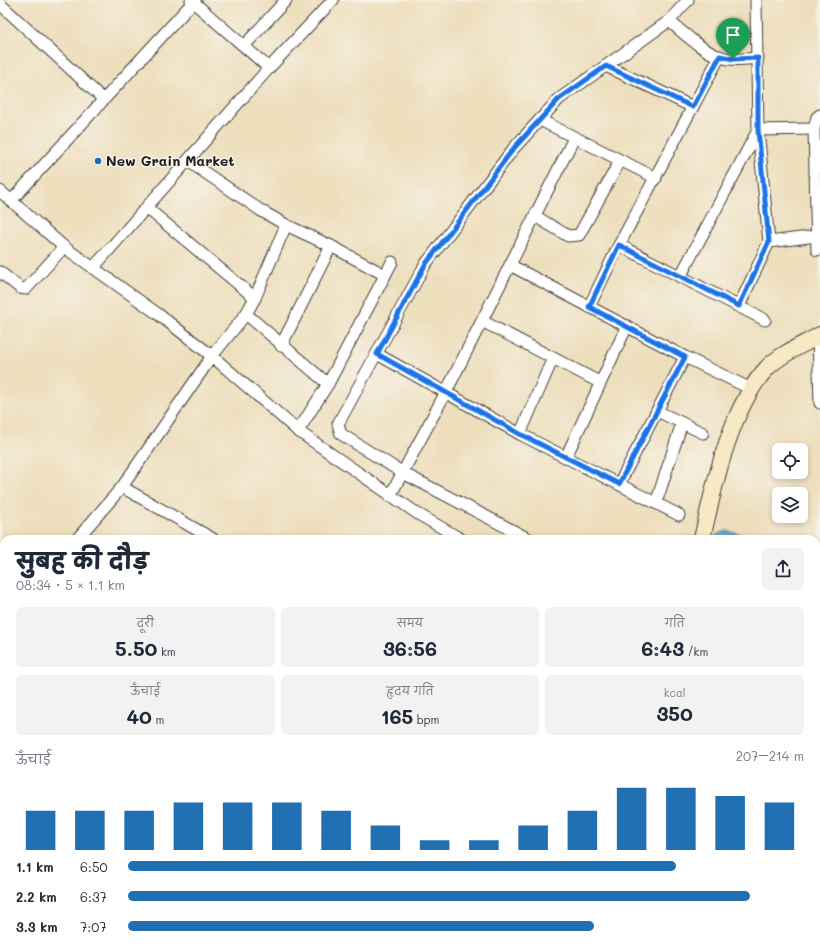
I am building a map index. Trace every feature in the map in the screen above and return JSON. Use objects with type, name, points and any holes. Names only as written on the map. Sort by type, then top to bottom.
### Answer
[{"type":"main road","points":[[703,535],[714,488],[732,427],[743,401],[769,367],[780,358],[819,336]]},
{"type":"street","points":[[244,46],[286,0]]},
{"type":"street","points":[[93,268],[269,68],[333,0]]},
{"type":"street","points":[[521,535],[404,473],[341,434],[338,430],[341,418],[425,265],[514,148],[568,92],[669,21],[688,0]]},
{"type":"street","points":[[739,306],[769,242],[758,130],[756,0]]},
{"type":"street","points":[[11,201],[193,1],[269,68]]},
{"type":"street","points":[[0,4],[103,99]]},
{"type":"street","points":[[669,21],[704,48],[720,56],[733,59],[758,58]]},
{"type":"street","points":[[589,307],[619,245],[720,56]]},
{"type":"street","points":[[606,66],[693,107]]},
{"type":"street","points":[[818,250],[814,129],[817,117],[820,115]]},
{"type":"street","points":[[540,120],[656,178]]},
{"type":"street","points":[[758,130],[814,129]]},
{"type":"street","points":[[680,277],[758,130]]},
{"type":"street","points":[[390,496],[404,473],[446,392],[574,138]]},
{"type":"street","points":[[188,161],[260,210],[385,275]]},
{"type":"street","points":[[535,216],[568,236],[579,235],[620,161]]},
{"type":"street","points":[[0,191],[64,247],[158,314],[212,356],[298,431],[390,496],[454,535]]},
{"type":"street","points":[[147,208],[255,298]]},
{"type":"street","points":[[80,535],[122,487],[212,356],[246,314],[255,298],[286,224]]},
{"type":"street","points":[[769,242],[817,236]]},
{"type":"street","points":[[619,245],[765,320]]},
{"type":"street","points":[[281,346],[331,246]]},
{"type":"street","points":[[0,272],[20,288],[26,289],[64,247]]},
{"type":"street","points":[[298,431],[328,384],[392,262]]},
{"type":"street","points":[[510,265],[685,357],[751,389]]},
{"type":"street","points":[[246,314],[281,346],[328,384]]},
{"type":"street","points":[[482,321],[600,382]]},
{"type":"street","points":[[566,456],[627,326]]},
{"type":"street","points":[[819,336],[820,402]]},
{"type":"street","points":[[377,354],[520,434],[566,456],[679,515]]},
{"type":"street","points":[[619,484],[685,357]]},
{"type":"street","points":[[520,434],[554,358]]},
{"type":"street","points":[[657,410],[703,433]]},
{"type":"street","points":[[656,504],[682,422]]},
{"type":"street","points":[[122,487],[206,535]]},
{"type":"water","points":[[727,531],[744,535],[716,535]]},
{"type":"place","name":"New Grain Market","points":[[98,161]]},
{"type":"route","points":[[720,56],[733,59],[758,58],[758,130],[769,242],[764,256],[739,306],[619,245],[589,307],[685,357],[619,484],[520,434],[377,354],[425,265],[514,148],[559,99],[606,66],[693,107],[720,56]]}]
